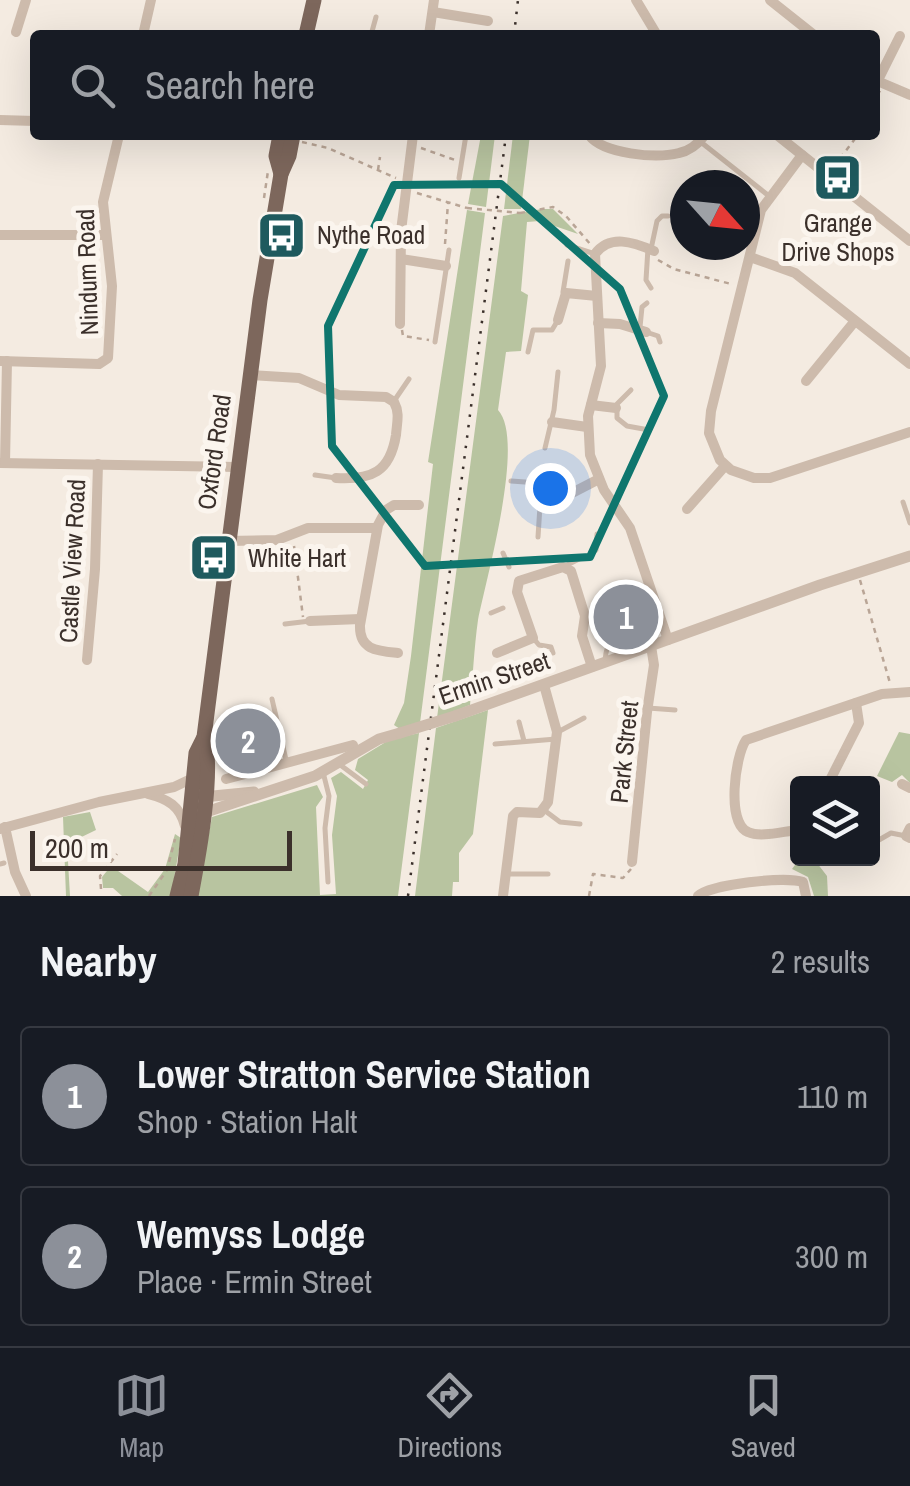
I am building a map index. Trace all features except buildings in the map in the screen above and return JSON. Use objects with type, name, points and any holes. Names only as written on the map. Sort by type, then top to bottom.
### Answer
[{"type":"main road","points":[[307,30],[314,0]]},
{"type":"main road","name":"Oxford Road","points":[[279,140],[276,156],[281,174]]},
{"type":"main road","name":"Oxford Road","points":[[178,896],[182,839],[199,803],[193,778],[196,754],[204,736],[237,467],[281,174],[295,140]]},
{"type":"main road","name":"Oxford Road","points":[[191,896],[207,747],[204,736]]},
{"type":"street","points":[[16,32],[26,0]]},
{"type":"street","points":[[144,30],[151,0]]},
{"type":"street","points":[[636,0],[654,30]]},
{"type":"street","points":[[770,0],[808,30]]},
{"type":"street","points":[[433,6],[488,20]]},
{"type":"street","points":[[880,80],[900,36]]},
{"type":"street","points":[[880,82],[910,95]]},
{"type":"street","points":[[0,120],[30,121]]},
{"type":"street","name":"Nindum Road","points":[[4,361],[99,364],[110,354],[112,286],[104,195],[118,140]]},
{"type":"street","points":[[400,324],[412,140]]},
{"type":"street","points":[[592,140],[608,150],[670,155],[683,152],[699,140]]},
{"type":"street","points":[[783,140],[910,240]]},
{"type":"street","points":[[760,214],[769,196],[802,155]]},
{"type":"street","points":[[0,235],[105,235]]},
{"type":"street","points":[[651,250],[623,241],[608,243],[596,252],[601,366],[587,426],[590,455],[599,478],[625,518],[668,640]]},
{"type":"street","points":[[402,259],[446,266]]},
{"type":"street","points":[[749,260],[709,422],[714,447],[725,466],[742,475],[765,479],[910,432]]},
{"type":"street","points":[[758,260],[795,273],[910,364]]},
{"type":"street","points":[[558,320],[563,296],[570,292],[596,296]]},
{"type":"street","points":[[806,381],[855,320]]},
{"type":"street","points":[[598,323],[643,331]]},
{"type":"street","points":[[4,361],[2,463],[237,467]]},
{"type":"street","points":[[250,375],[303,379],[339,395],[386,397],[394,402],[398,412],[396,430],[385,466],[357,478],[336,478]]},
{"type":"street","points":[[590,405],[616,408]]},
{"type":"street","points":[[552,422],[587,426]]},
{"type":"street","name":"Castle View Road","points":[[86,660],[94,582],[98,464]]},
{"type":"street","points":[[687,509],[725,466]]},
{"type":"street","points":[[549,493],[570,494],[599,478]]},
{"type":"street","points":[[398,653],[374,651],[365,646],[360,636],[360,620],[376,528],[391,506],[419,505]]},
{"type":"street","points":[[227,542],[272,541],[308,528],[376,528]]},
{"type":"street","name":"Ermin Street","points":[[199,803],[258,792],[324,772],[379,740],[910,556]]},
{"type":"street","points":[[497,652],[533,638],[517,602],[514,582],[562,567],[571,572],[583,607],[582,636],[592,667]]},
{"type":"street","points":[[307,622],[360,620]]},
{"type":"street","name":"Park Street","points":[[632,862],[654,665],[650,647]]},
{"type":"street","points":[[503,896],[513,816],[517,812],[544,810],[556,736],[544,685]]},
{"type":"street","points":[[790,831],[752,834],[740,826],[734,813],[740,750],[746,740],[856,702],[891,692],[910,692]]},
{"type":"street","points":[[832,776],[859,723],[856,702]]},
{"type":"street","points":[[226,779],[353,745]]},
{"type":"street","points":[[318,756],[324,772]]},
{"type":"street","points":[[26,896],[3,828],[98,802],[148,794],[193,778]]},
{"type":"street","points":[[148,794],[165,798],[177,808],[184,821],[182,839]]},
{"type":"street","points":[[698,896],[710,888],[789,879],[803,882],[806,896]]},
{"type":"lane","points":[[372,30],[376,17]]},
{"type":"lane","points":[[458,178],[465,140]]},
{"type":"lane","points":[[704,140],[769,196]]},
{"type":"lane","points":[[651,288],[646,280],[651,250],[659,218],[668,216]]},
{"type":"lane","points":[[568,245],[596,252]]},
{"type":"lane","points":[[435,342],[449,250]]},
{"type":"lane","points":[[563,296],[568,260]]},
{"type":"lane","points":[[647,303],[642,307],[643,331],[658,336],[660,342]]},
{"type":"lane","points":[[528,352],[533,330],[552,330],[558,320]]},
{"type":"lane","points":[[545,448],[558,372]]},
{"type":"lane","points":[[394,402],[409,379]]},
{"type":"lane","points":[[631,390],[616,408],[622,423],[649,430]]},
{"type":"lane","points":[[315,476],[336,478]]},
{"type":"lane","points":[[511,481],[539,483],[549,493],[540,508],[538,537]]},
{"type":"lane","points":[[904,502],[910,523]]},
{"type":"lane","points":[[588,556],[596,550],[597,534]]},
{"type":"lane","points":[[504,554],[508,568]]},
{"type":"lane","points":[[562,567],[580,559]]},
{"type":"lane","points":[[491,613],[503,608]]},
{"type":"lane","points":[[285,624],[307,622]]},
{"type":"lane","points":[[605,662],[607,647],[614,637],[637,631],[650,647]]},
{"type":"lane","points":[[533,638],[554,652]]},
{"type":"lane","points":[[272,699],[287,764]]},
{"type":"lane","points":[[648,708],[675,710]]},
{"type":"lane","points":[[495,744],[510,746],[556,736],[584,718]]},
{"type":"lane","points":[[519,722],[524,742]]},
{"type":"lane","points":[[339,764],[366,784]]},
{"type":"lane","points":[[324,772],[329,796],[325,828],[328,882]]},
{"type":"lane","points":[[544,810],[562,823],[580,824]]},
{"type":"lane","points":[[880,840],[892,834],[909,834]]},
{"type":"lane","points":[[506,874],[548,874]]},
{"type":"path","points":[[303,140],[378,170],[406,187],[467,208],[520,212],[553,206],[596,252]]},
{"type":"path","points":[[412,140],[462,161]]},
{"type":"path","points":[[827,175],[854,140]]},
{"type":"path","points":[[378,170],[380,157]]},
{"type":"path","points":[[448,201],[444,240],[449,250]]},
{"type":"path","points":[[651,250],[668,267],[742,286]]},
{"type":"path","points":[[400,324],[403,336],[435,342]]},
{"type":"path","points":[[292,534],[307,622]]},
{"type":"path","points":[[858,574],[891,692]]},
{"type":"path","points":[[149,896],[182,839]]},
{"type":"path","points":[[101,889],[100,876],[117,854]]},
{"type":"path","points":[[589,896],[593,874],[626,878],[632,862]]},
{"type":"highlighted area","points":[[501,184],[620,289],[664,396],[590,557],[425,566],[332,446],[328,326],[394,185]]},
{"type":"green space","points":[[480,140],[494,140],[486,207],[468,204]]},
{"type":"green space","points":[[512,140],[529,140],[521,209],[504,209]]},
{"type":"green space","points":[[553,209],[578,234],[540,221],[527,222],[521,291],[528,295],[521,351],[506,352],[498,410],[506,426],[506,479],[478,620],[470,705],[437,718],[503,216]]},
{"type":"green space","points":[[467,210],[485,213],[420,723],[400,729],[394,725],[404,703],[411,656],[433,464],[428,462]]},
{"type":"green space","points":[[488,710],[473,834],[459,853],[459,882],[453,882],[452,896],[415,896],[436,728]]},
{"type":"green space","points":[[899,732],[910,734],[910,783],[902,775],[892,782],[877,776]]},
{"type":"green space","points":[[419,733],[398,896],[197,896],[212,817],[317,785],[323,797],[316,807],[320,895],[336,894],[332,835],[337,796],[331,778],[341,772],[363,789],[368,780],[355,770],[358,759],[389,740]]},
{"type":"green space","points":[[90,812],[96,830],[67,844],[70,896],[66,896],[63,817]]},
{"type":"green space","points":[[175,834],[181,838],[171,896],[122,896],[113,888],[103,888],[102,877],[111,866],[148,892],[165,869]]},
{"type":"green space","points":[[819,866],[827,876],[828,896],[814,896],[808,877],[792,869]]},
{"type":"railway","points":[[515,30],[518,0]]},
{"type":"railway","points":[[408,896],[505,140]]},
{"type":"place","name":"Grange Drive Shops","points":[[838,177]]},
{"type":"place","name":"Nythe Road","points":[[282,235]]},
{"type":"place","name":"White Hart","points":[[213,558]]},
{"type":"place","name":"Lower Stratton Service Station","points":[[626,617]]},
{"type":"place","name":"Wemyss Lodge","points":[[248,741]]}]
